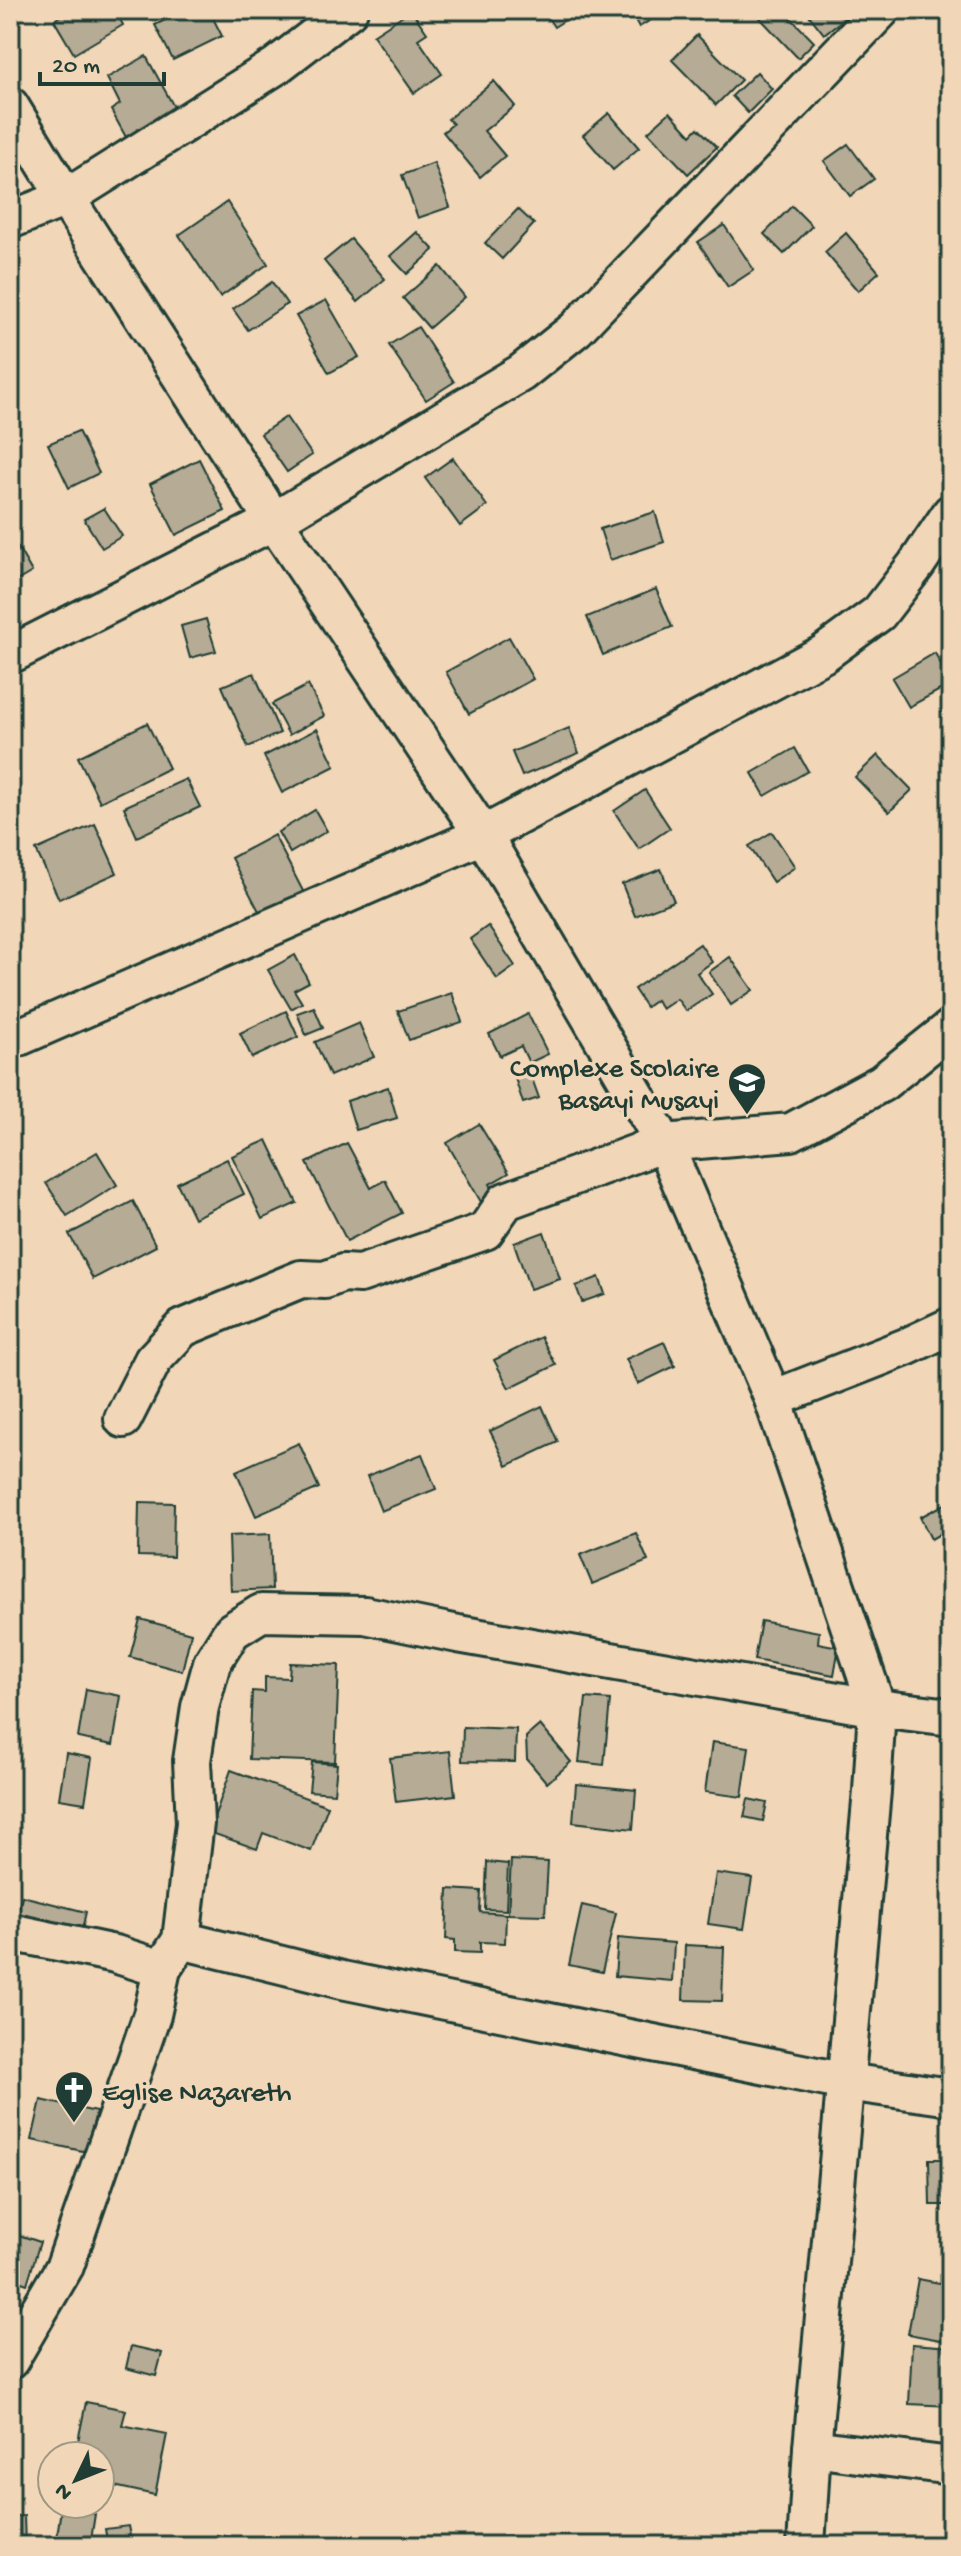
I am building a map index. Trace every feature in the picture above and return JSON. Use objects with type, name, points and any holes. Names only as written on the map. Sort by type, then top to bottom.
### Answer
[{"type":"street","points":[[10,220],[66,198],[276,66],[349,10]]},
{"type":"street","points":[[10,655],[274,521],[521,373],[576,329],[881,10]]},
{"type":"street","points":[[10,106],[274,521],[483,835],[664,1143],[773,1399],[877,1708],[806,2546]]},
{"type":"street","points":[[10,1041],[483,835],[823,654],[879,613],[951,513]]},
{"type":"street","points":[[123,1419],[153,1360],[183,1328],[301,1279],[325,1280],[343,1273],[360,1274],[485,1231],[506,1201],[664,1143],[791,1132],[882,1083],[951,1028]]},
{"type":"street","points":[[773,1399],[951,1326]]},
{"type":"street","points":[[10,2360],[65,2266],[172,1954],[195,1823],[192,1761],[200,1707],[212,1663],[232,1631],[261,1613],[365,1615],[877,1708],[951,1717]]},
{"type":"street","points":[[10,1932],[115,1954],[172,1954],[342,1980],[846,2082],[951,2097]]},
{"type":"street","points":[[812,2448],[951,2466]]},
{"type":"building","points":[[71,10],[115,10],[123,25],[74,54],[54,20]]},
{"type":"building","points":[[185,10],[209,10],[222,36],[173,60],[155,25]]},
{"type":"building","points":[[411,10],[427,33],[418,39],[442,74],[414,93],[373,35]]},
{"type":"building","points":[[543,10],[577,10],[578,12],[554,27]]},
{"type":"building","points":[[629,10],[667,10],[639,27]]},
{"type":"building","points":[[768,10],[783,10],[814,42],[798,58],[760,18]]},
{"type":"building","points":[[805,10],[855,10],[824,34]]},
{"type":"building","points":[[697,35],[741,80],[716,105],[672,60]]},
{"type":"building","points":[[146,56],[179,116],[127,139],[111,110],[120,104],[107,78]]},
{"type":"building","points":[[757,72],[772,89],[748,113],[732,96]]},
{"type":"building","points":[[494,81],[515,106],[484,131],[505,156],[480,177],[443,132],[453,124],[448,119]]},
{"type":"building","points":[[670,112],[691,135],[698,128],[717,147],[688,174],[648,132]]},
{"type":"building","points":[[609,113],[639,148],[613,170],[583,135]]},
{"type":"building","points":[[848,144],[874,179],[850,196],[824,161]]},
{"type":"building","points":[[434,163],[450,207],[418,218],[402,175]]},
{"type":"building","points":[[227,202],[268,264],[220,297],[179,235]]},
{"type":"building","points":[[792,206],[812,226],[784,254],[764,234]]},
{"type":"building","points":[[518,209],[534,224],[502,259],[485,243]]},
{"type":"building","points":[[724,225],[754,270],[728,287],[698,242]]},
{"type":"building","points":[[417,232],[434,250],[407,274],[390,256]]},
{"type":"building","points":[[846,233],[879,272],[858,291],[825,252]]},
{"type":"building","points":[[351,239],[385,279],[358,302],[324,261]]},
{"type":"building","points":[[440,266],[465,297],[429,328],[403,298]]},
{"type":"building","points":[[272,282],[287,304],[248,330],[233,309]]},
{"type":"building","points":[[326,300],[359,357],[329,373],[296,316]]},
{"type":"building","points":[[418,327],[454,382],[426,400],[389,345]]},
{"type":"building","points":[[286,417],[312,455],[287,472],[261,434]]},
{"type":"building","points":[[78,431],[99,473],[69,488],[48,444]]},
{"type":"building","points":[[453,458],[487,506],[460,526],[425,478]]},
{"type":"building","points":[[199,459],[225,511],[176,535],[150,484]]},
{"type":"building","points":[[104,508],[122,536],[102,548],[84,519]]},
{"type":"building","points":[[655,512],[664,542],[610,560],[600,529]]},
{"type":"building","points":[[10,534],[32,572],[10,585]]},
{"type":"building","points":[[656,589],[672,627],[603,655],[587,617]]},
{"type":"building","points":[[206,619],[216,651],[190,658],[181,626]]},
{"type":"building","points":[[509,637],[533,679],[469,714],[446,672]]},
{"type":"building","points":[[935,653],[951,684],[909,707],[892,678]]},
{"type":"building","points":[[254,673],[280,733],[248,747],[222,686]]},
{"type":"building","points":[[308,685],[324,716],[289,735],[272,704]]},
{"type":"building","points":[[147,723],[169,768],[100,802],[78,757]]},
{"type":"building","points":[[569,728],[579,753],[522,776],[512,752]]},
{"type":"building","points":[[317,729],[335,766],[282,793],[264,756]]},
{"type":"building","points":[[795,748],[808,771],[765,796],[752,773]]},
{"type":"building","points":[[878,755],[912,790],[889,812],[855,777]]},
{"type":"building","points":[[186,779],[200,807],[137,837],[124,807]]},
{"type":"building","points":[[645,790],[670,828],[639,849],[614,811]]},
{"type":"building","points":[[315,810],[327,831],[290,853],[278,832]]},
{"type":"building","points":[[95,824],[117,873],[59,899],[36,850]]},
{"type":"building","points":[[772,832],[795,867],[773,882],[749,846]]},
{"type":"building","points":[[274,835],[304,893],[261,915],[231,858]]},
{"type":"building","points":[[661,869],[674,901],[635,916],[622,884]]},
{"type":"building","points":[[488,926],[515,966],[497,979],[470,939]]},
{"type":"building","points":[[700,944],[712,962],[697,973],[712,994],[686,1011],[677,999],[662,1009],[656,1000],[646,1007],[634,989]]},
{"type":"building","points":[[295,955],[309,982],[294,990],[302,1003],[291,1009],[268,970]]},
{"type":"building","points":[[730,957],[753,990],[731,1005],[709,972]]},
{"type":"building","points":[[452,993],[462,1022],[409,1040],[398,1011]]},
{"type":"building","points":[[314,1007],[323,1028],[306,1035],[297,1013]]},
{"type":"building","points":[[286,1011],[298,1037],[252,1058],[240,1033]]},
{"type":"building","points":[[528,1014],[548,1054],[529,1063],[521,1046],[500,1056],[489,1034]]},
{"type":"building","points":[[359,1023],[374,1057],[330,1076],[315,1042]]},
{"type":"building","points":[[529,1070],[539,1098],[523,1103],[514,1075]]},
{"type":"building","points":[[388,1087],[397,1118],[356,1130],[347,1101]]},
{"type":"building","points":[[479,1124],[509,1173],[490,1184],[495,1194],[481,1202],[447,1143]]},
{"type":"building","points":[[267,1140],[297,1203],[262,1219],[232,1156]]},
{"type":"building","points":[[347,1143],[371,1188],[385,1180],[402,1213],[347,1241],[307,1163]]},
{"type":"building","points":[[97,1152],[117,1185],[67,1216],[46,1183]]},
{"type":"building","points":[[227,1159],[244,1194],[194,1218],[177,1183]]},
{"type":"building","points":[[133,1201],[156,1246],[93,1279],[69,1234]]},
{"type":"building","points":[[544,1232],[560,1279],[530,1289],[514,1243]]},
{"type":"building","points":[[599,1277],[605,1294],[582,1302],[576,1286]]},
{"type":"building","points":[[541,1337],[556,1365],[509,1388],[494,1360]]},
{"type":"building","points":[[664,1342],[675,1366],[638,1384],[626,1359]]},
{"type":"building","points":[[542,1406],[558,1442],[507,1466],[490,1431]]},
{"type":"building","points":[[299,1443],[319,1488],[256,1516],[236,1471]]},
{"type":"building","points":[[422,1454],[436,1489],[381,1511],[367,1476]]},
{"type":"building","points":[[951,1501],[951,1528],[931,1539],[920,1517]]},
{"type":"building","points":[[139,1502],[174,1503],[173,1557],[138,1556]]},
{"type":"building","points":[[636,1533],[648,1561],[592,1584],[580,1555]]},
{"type":"building","points":[[270,1534],[272,1589],[231,1591],[229,1536]]},
{"type":"building","points":[[140,1619],[191,1633],[182,1671],[130,1657]]},
{"type":"building","points":[[761,1621],[819,1632],[818,1643],[839,1647],[834,1675],[754,1660]]},
{"type":"building","points":[[290,1663],[339,1665],[335,1762],[249,1759],[252,1691],[265,1692],[265,1677],[289,1678]]},
{"type":"building","points":[[86,1689],[121,1696],[113,1745],[78,1738]]},
{"type":"building","points":[[586,1698],[610,1700],[604,1765],[579,1762]]},
{"type":"building","points":[[540,1725],[571,1762],[547,1783],[527,1759],[526,1737]]},
{"type":"building","points":[[463,1727],[516,1729],[515,1762],[462,1761]]},
{"type":"building","points":[[712,1742],[749,1747],[742,1797],[705,1792]]},
{"type":"building","points":[[450,1751],[455,1795],[396,1802],[390,1758]]},
{"type":"building","points":[[66,1753],[92,1758],[85,1803],[59,1799]]},
{"type":"building","points":[[312,1762],[337,1764],[334,1793],[309,1791]]},
{"type":"building","points":[[231,1770],[328,1806],[311,1851],[263,1833],[257,1849],[209,1832]]},
{"type":"building","points":[[576,1784],[636,1790],[633,1829],[573,1822]]},
{"type":"building","points":[[748,1799],[767,1803],[763,1821],[744,1817]]},
{"type":"building","points":[[511,1860],[548,1862],[545,1915],[508,1914]]},
{"type":"building","points":[[487,1862],[508,1864],[506,1910],[485,1909]]},
{"type":"building","points":[[716,1873],[752,1878],[744,1929],[708,1924]]},
{"type":"building","points":[[448,1889],[481,1891],[480,1912],[506,1914],[505,1943],[480,1942],[480,1953],[455,1952],[455,1940],[446,1939]]},
{"type":"building","points":[[22,1896],[86,1912],[79,1943],[14,1927]]},
{"type":"building","points":[[582,1905],[616,1913],[602,1972],[569,1965]]},
{"type":"building","points":[[618,1938],[674,1943],[672,1981],[615,1976]]},
{"type":"building","points":[[685,1945],[724,1947],[722,2001],[683,2000]]},
{"type":"building","points":[[41,2100],[96,2112],[87,2152],[32,2140]]},
{"type":"building","points":[[929,2159],[951,2159],[951,2205],[930,2205]]},
{"type":"building","points":[[10,2232],[40,2242],[27,2284],[10,2278]]},
{"type":"building","points":[[918,2279],[951,2285],[951,2342],[908,2334]]},
{"type":"building","points":[[912,2344],[951,2347],[951,2406],[909,2404]]},
{"type":"building","points":[[131,2346],[162,2353],[156,2376],[126,2368]]},
{"type":"building","points":[[86,2402],[126,2410],[122,2425],[167,2434],[155,2495],[116,2486],[116,2440],[78,2440]]},
{"type":"building","points":[[24,2516],[25,2546],[10,2546],[10,2517]]},
{"type":"building","points":[[59,2520],[94,2520],[91,2540],[57,2536]]},
{"type":"building","points":[[128,2526],[132,2546],[108,2546],[105,2529]]},
{"type":"building","points":[[217,2535],[261,2546],[214,2546]]},
{"type":"place","name":"Complexe Scolaire Basayi Musayi","points":[[747,1116]]},
{"type":"place","name":"Eglise Nazareth","points":[[74,2124]]}]
